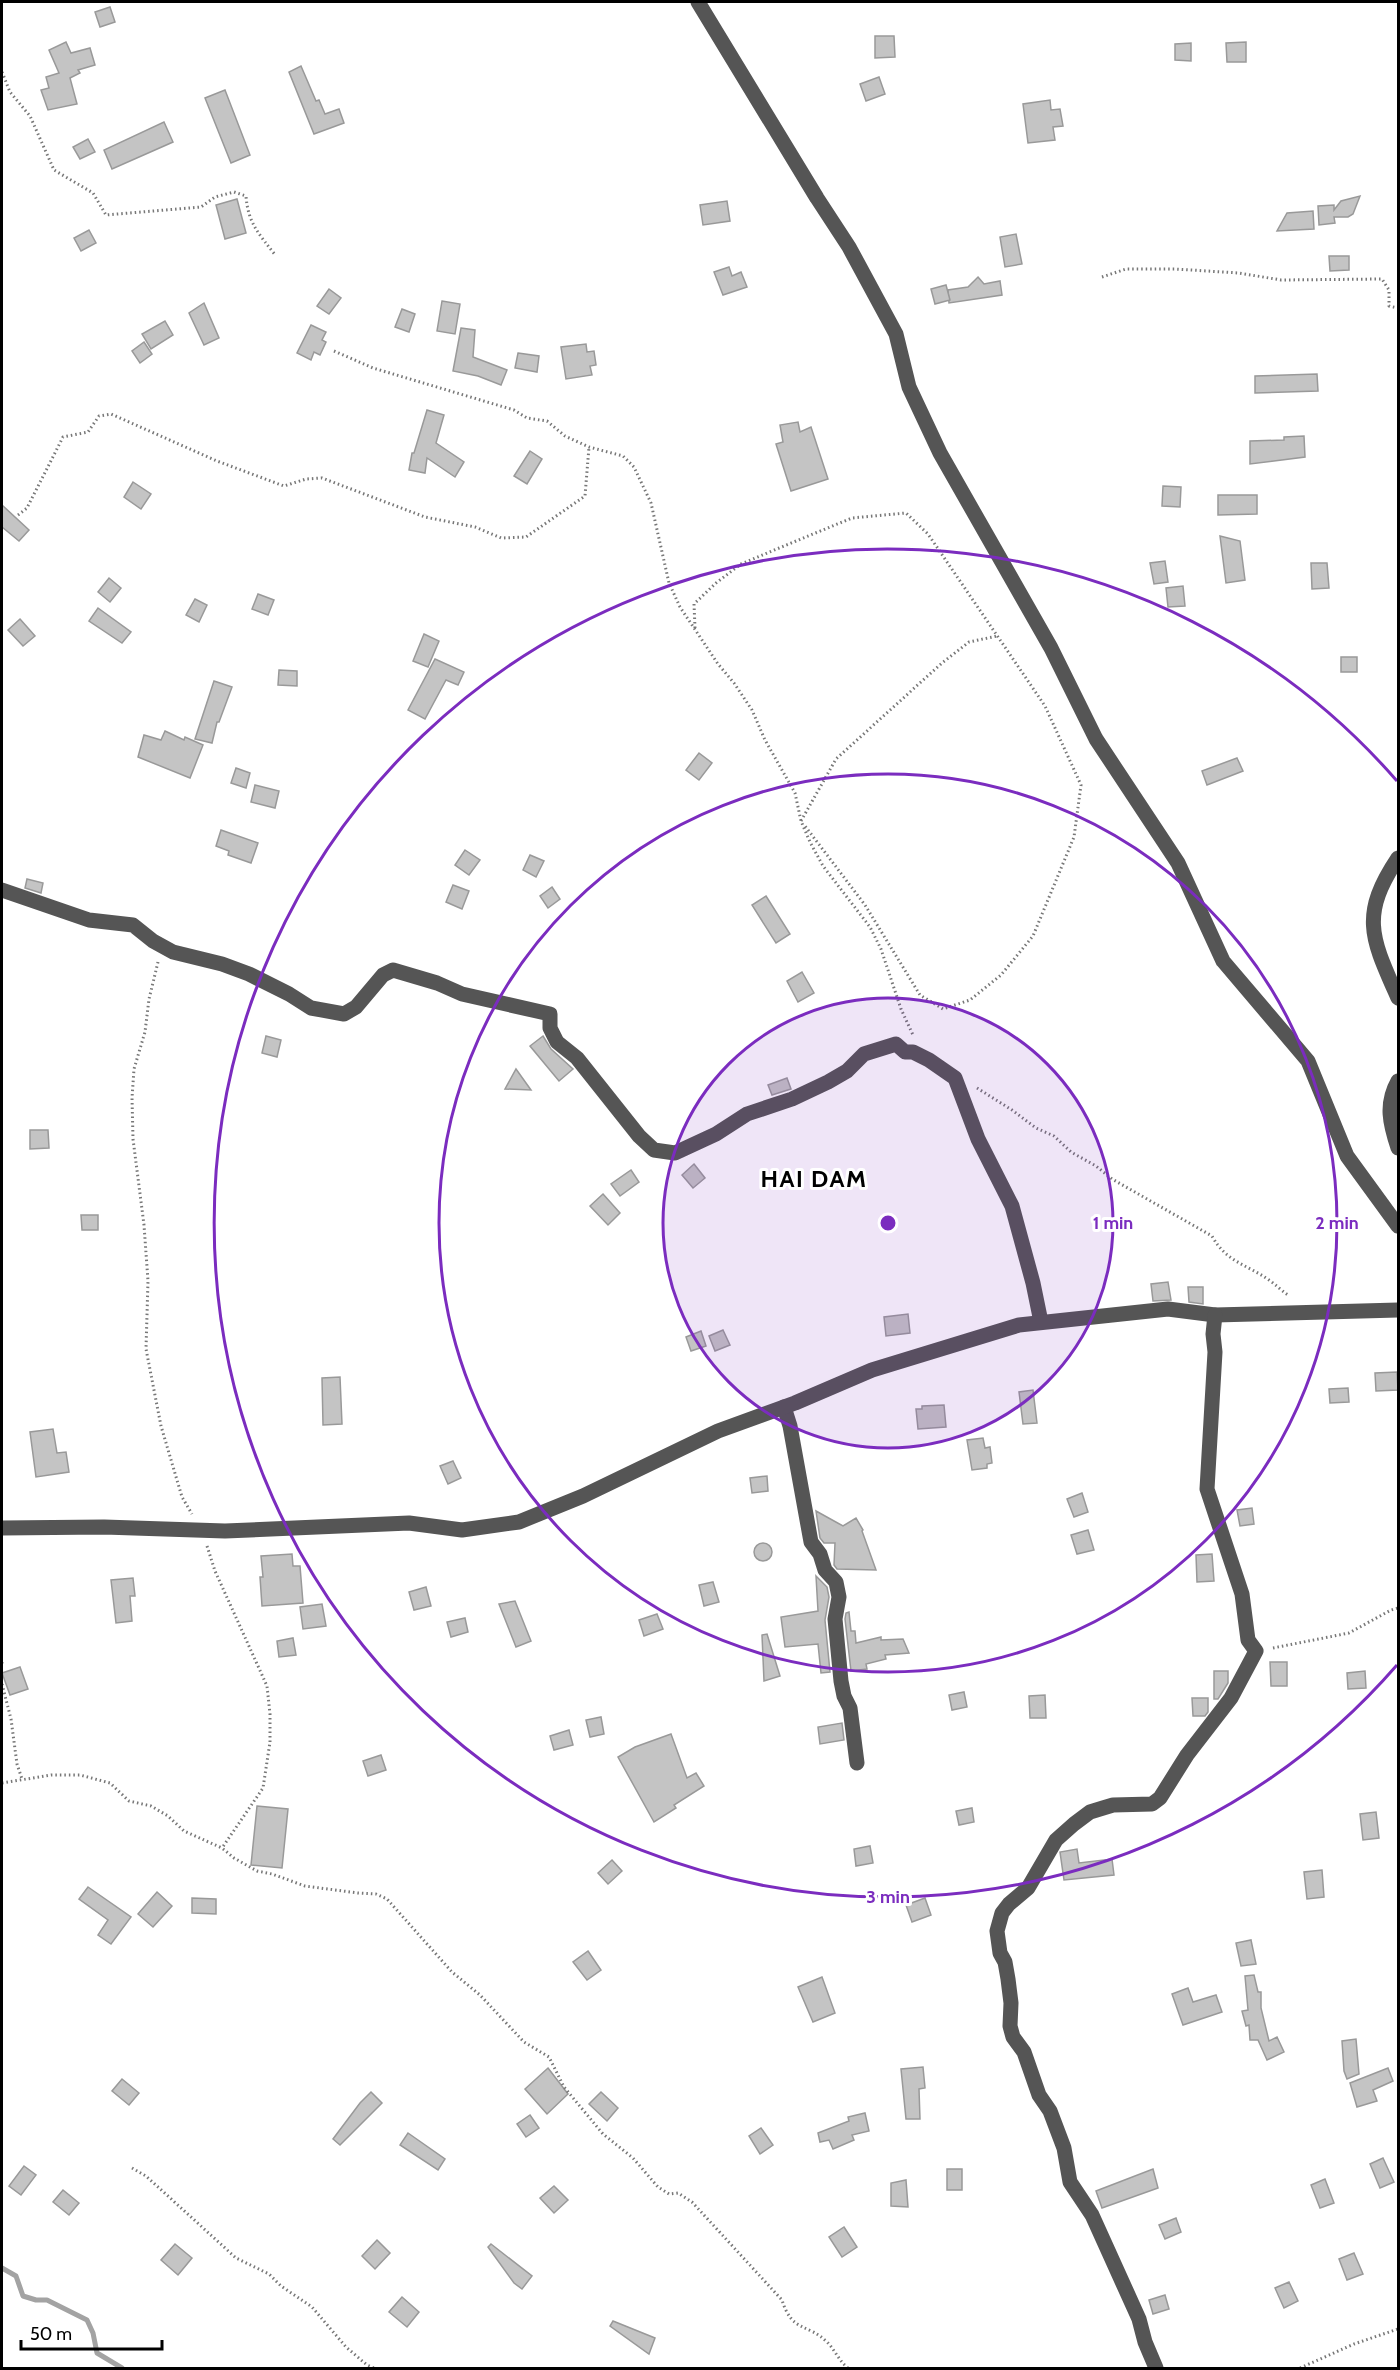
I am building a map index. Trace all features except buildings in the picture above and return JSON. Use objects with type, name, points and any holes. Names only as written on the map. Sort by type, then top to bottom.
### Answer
[{"type":"street","points":[[698,2],[849,247],[896,334],[909,387],[940,453],[1051,648],[1096,739],[1178,863],[1222,960],[1308,1061],[1347,1156],[1398,1226]]},
{"type":"street","points":[[1398,858],[1376,896],[1373,916],[1374,939],[1398,998]]},
{"type":"street","points":[[2,890],[89,920],[133,925],[173,952],[222,964],[249,974],[311,1008],[344,1014],[356,1007],[382,975],[393,970],[437,983],[462,994],[550,1014],[550,1028],[557,1042],[577,1058],[639,1136],[654,1150],[675,1154],[724,1130],[747,1114],[792,1099],[828,1082],[847,1071],[864,1054],[896,1044],[905,1052],[913,1052],[929,1060],[955,1078],[978,1139],[1012,1206],[1041,1322]]},
{"type":"street","points":[[1398,1082],[1391,1094],[1389,1116],[1398,1148]]},
{"type":"street","points":[[2,1528],[104,1527],[225,1531],[409,1523],[462,1530],[519,1521],[583,1496],[718,1431],[784,1407],[872,1370],[1019,1325],[1168,1309],[1215,1315],[1398,1310]]},
{"type":"street","points":[[1156,2368],[1145,2342],[1139,2319],[1092,2215],[1070,2182],[1064,2148],[1050,2111],[1039,2095],[1024,2052],[1013,2037],[1010,2026],[1008,1979],[1005,1962],[1000,1953],[997,1931],[1002,1913],[1028,1888],[1056,1840],[1074,1824],[1090,1812],[1113,1805],[1152,1804],[1160,1798],[1187,1755],[1231,1698],[1256,1651],[1248,1640],[1242,1594],[1207,1489],[1215,1315]]},
{"type":"street","points":[[784,1407],[790,1426],[811,1542],[820,1554],[825,1570],[836,1582],[839,1597],[835,1619],[841,1681],[844,1696],[850,1708],[857,1763]]},
{"type":"path","points":[[2,72],[10,92],[30,116],[54,170],[93,193],[105,214],[201,207],[216,197],[234,192],[246,196],[247,213],[253,226],[276,256]]},
{"type":"path","points":[[1102,277],[1126,269],[1175,269],[1239,273],[1281,280],[1382,279],[1389,290],[1389,306],[1398,308]]},
{"type":"path","points":[[334,351],[373,368],[424,385],[514,410],[527,418],[546,420],[565,436],[589,447],[623,456],[634,467],[641,479],[660,534],[669,583],[680,607],[752,710],[765,740],[795,793],[801,821],[823,866],[870,927],[889,968],[901,1009],[914,1037]]},
{"type":"path","points":[[18,515],[27,508],[63,437],[88,432],[99,416],[111,414],[217,461],[284,486],[306,479],[322,478],[426,517],[475,528],[501,538],[526,537],[585,496],[589,447]]},
{"type":"path","points":[[695,630],[694,604],[741,564],[852,518],[906,513],[928,534],[1045,706],[1081,785],[1074,837],[1033,936],[1001,975],[970,1000],[943,1009],[920,995],[865,905],[801,821]]},
{"type":"path","points":[[801,821],[836,759],[969,642],[997,636]]},
{"type":"path","points":[[162,946],[149,999],[145,1032],[134,1069],[132,1098],[133,1139],[144,1225],[148,1281],[146,1349],[155,1406],[182,1497],[203,1531]]},
{"type":"path","points":[[976,1087],[1036,1128],[1054,1136],[1071,1152],[1096,1166],[1112,1179],[1212,1236],[1217,1246],[1239,1264],[1269,1280],[1308,1308],[1311,1313]]},
{"type":"path","points":[[222,1848],[262,1788],[270,1742],[267,1686],[206,1547],[225,1531]]},
{"type":"path","points":[[1256,1651],[1349,1633],[1398,1608]]},
{"type":"path","points":[[2,1684],[11,1719],[17,1764],[22,1779]]},
{"type":"path","points":[[2,1783],[22,1779],[80,1775],[110,1783],[129,1801],[151,1806],[168,1816],[184,1831],[222,1848],[256,1871],[319,1888],[376,1894],[391,1901],[452,1972],[480,1995],[524,2042],[549,2057],[564,2087],[603,2134],[633,2158],[658,2187],[669,2194],[678,2193],[692,2202],[782,2300],[786,2315],[799,2326],[826,2341],[848,2368]]},
{"type":"path","points":[[132,2168],[146,2176],[236,2258],[269,2274],[281,2286],[312,2307],[346,2347],[367,2366],[374,2368]]},
{"type":"path","points":[[1300,2368],[1354,2344],[1398,2329]]},
{"type":"waterway","points":[[2,2268],[16,2276],[23,2296],[36,2300],[47,2300],[87,2320],[93,2333],[97,2353],[122,2368]]},
{"type":"district","name":"HAI DAM","points":[[814,1178]]}]
